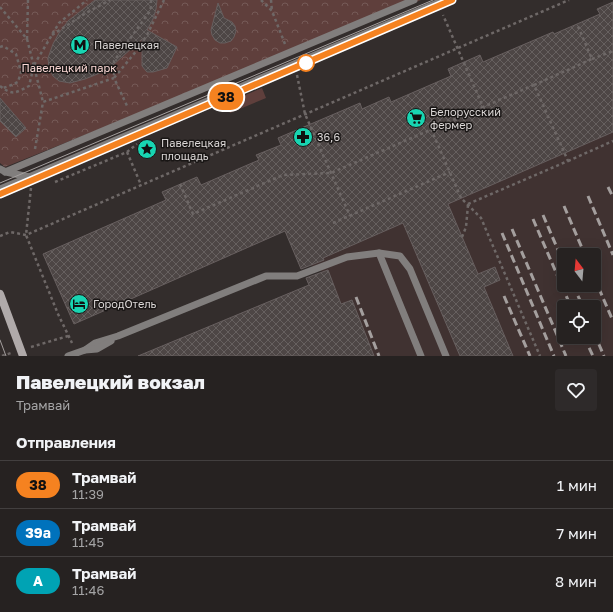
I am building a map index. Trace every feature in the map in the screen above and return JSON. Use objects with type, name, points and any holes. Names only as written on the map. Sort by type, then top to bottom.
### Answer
[{"type":"main road","points":[[0,294],[22,353]]},
{"type":"lane","points":[[2,171],[414,0]]},
{"type":"lane","points":[[0,189],[444,0]]},
{"type":"lane","points":[[2,171],[28,177]]},
{"type":"lane","points":[[379,253],[421,356]]},
{"type":"lane","points":[[68,356],[85,350],[97,349],[118,336],[266,276],[297,276],[347,257],[379,253],[400,256],[410,269],[446,356]]},
{"type":"path","points":[[28,0],[27,39],[43,102]]},
{"type":"path","points":[[1,87],[7,92],[16,93],[29,86],[34,65],[59,23],[87,0]]},
{"type":"path","points":[[51,36],[86,13],[110,0]]},
{"type":"path","points":[[151,0],[150,11],[114,61],[114,78],[138,50],[148,35],[164,0]]},
{"type":"path","points":[[272,0],[272,11]]},
{"type":"path","points":[[0,236],[10,232],[26,235],[569,0]]},
{"type":"path","points":[[0,6],[27,39]]},
{"type":"path","points":[[443,15],[483,107]]},
{"type":"path","points":[[577,24],[592,59]]},
{"type":"path","points":[[0,47],[3,46],[16,54],[21,72],[18,82],[9,86],[1,87]]},
{"type":"path","points":[[180,184],[193,214],[283,175],[331,173],[613,51]]},
{"type":"path","points":[[534,85],[568,161]]},
{"type":"path","points":[[310,124],[350,216]]},
{"type":"path","points":[[431,129],[461,198],[481,218],[540,356]]},
{"type":"path","points":[[468,204],[613,141]]},
{"type":"path","points":[[55,182],[127,152],[141,185]]},
{"type":"path","points":[[333,223],[450,172]]},
{"type":"path","points":[[462,237],[466,227],[468,204]]},
{"type":"path","points":[[26,235],[68,336],[77,353]]},
{"type":"path","points":[[2,356],[22,353],[68,336]]},
{"type":"shaded area","points":[[613,132],[613,356],[360,356],[330,276],[309,264]]},
{"type":"green space","name":"Павелецкий парк","points":[[0,0],[421,0],[5,167],[0,163]]},
{"type":"green space","points":[[262,88],[266,98],[230,113],[226,103]]},
{"type":"building","points":[[95,0],[157,0],[153,19],[147,30],[177,47],[167,68],[147,72],[142,66],[142,39],[113,65],[100,73],[70,83],[59,81],[53,76],[49,68],[48,58],[59,33],[68,21]]},
{"type":"building","points":[[613,2],[613,132],[448,204],[478,274],[495,267],[500,280],[484,287],[513,356],[460,356],[403,223],[323,258],[324,260],[301,269],[285,231],[74,324],[43,254],[166,200],[162,192],[197,177],[201,185],[259,160],[256,155],[281,145],[278,138],[360,103],[362,109],[389,97],[391,102],[451,76],[448,69],[480,55],[483,62],[553,32],[554,34],[600,14],[597,9]]},
{"type":"building","points":[[218,3],[224,18],[232,22],[236,31],[231,41],[225,43],[220,43],[215,40],[211,30]]},
{"type":"building","points":[[0,98],[26,128],[16,137],[0,121]]},
{"type":"building","points":[[328,270],[341,304],[352,300],[374,356],[138,356],[309,285],[306,278]]},
{"type":"tram line","points":[[0,183],[433,0]]},
{"type":"tram line","points":[[0,193],[452,0]]},
{"type":"tram line","name":"38","points":[[0,194],[452,0]]},
{"type":"tram line","points":[[0,340],[6,356]]},
{"type":"railway","points":[[608,187],[613,197]]},
{"type":"railway","points":[[588,196],[613,255]]},
{"type":"railway","points":[[564,206],[582,248]]},
{"type":"railway","points":[[543,215],[557,248]]},
{"type":"railway","points":[[533,219],[568,300]]},
{"type":"railway","points":[[512,229],[566,356]]},
{"type":"railway","points":[[502,233],[554,356]]},
{"type":"railway","points":[[576,292],[580,300]]},
{"type":"railway","points":[[600,292],[613,321]]},
{"type":"railway","points":[[504,296],[530,356]]},
{"type":"railway","points":[[356,297],[379,356]]},
{"type":"railway","points":[[587,344],[593,356]]},
{"type":"railway","points":[[599,344],[604,356]]},
{"type":"place","name":"Павелецкая","points":[[80,45]]},
{"type":"place","name":"Белорусский фермер","points":[[416,118]]},
{"type":"place","name":"36,6","points":[[303,137]]},
{"type":"place","name":"Павелецкая площадь","points":[[147,149]]},
{"type":"place","name":"ГородОтель","points":[[79,304]]}]
